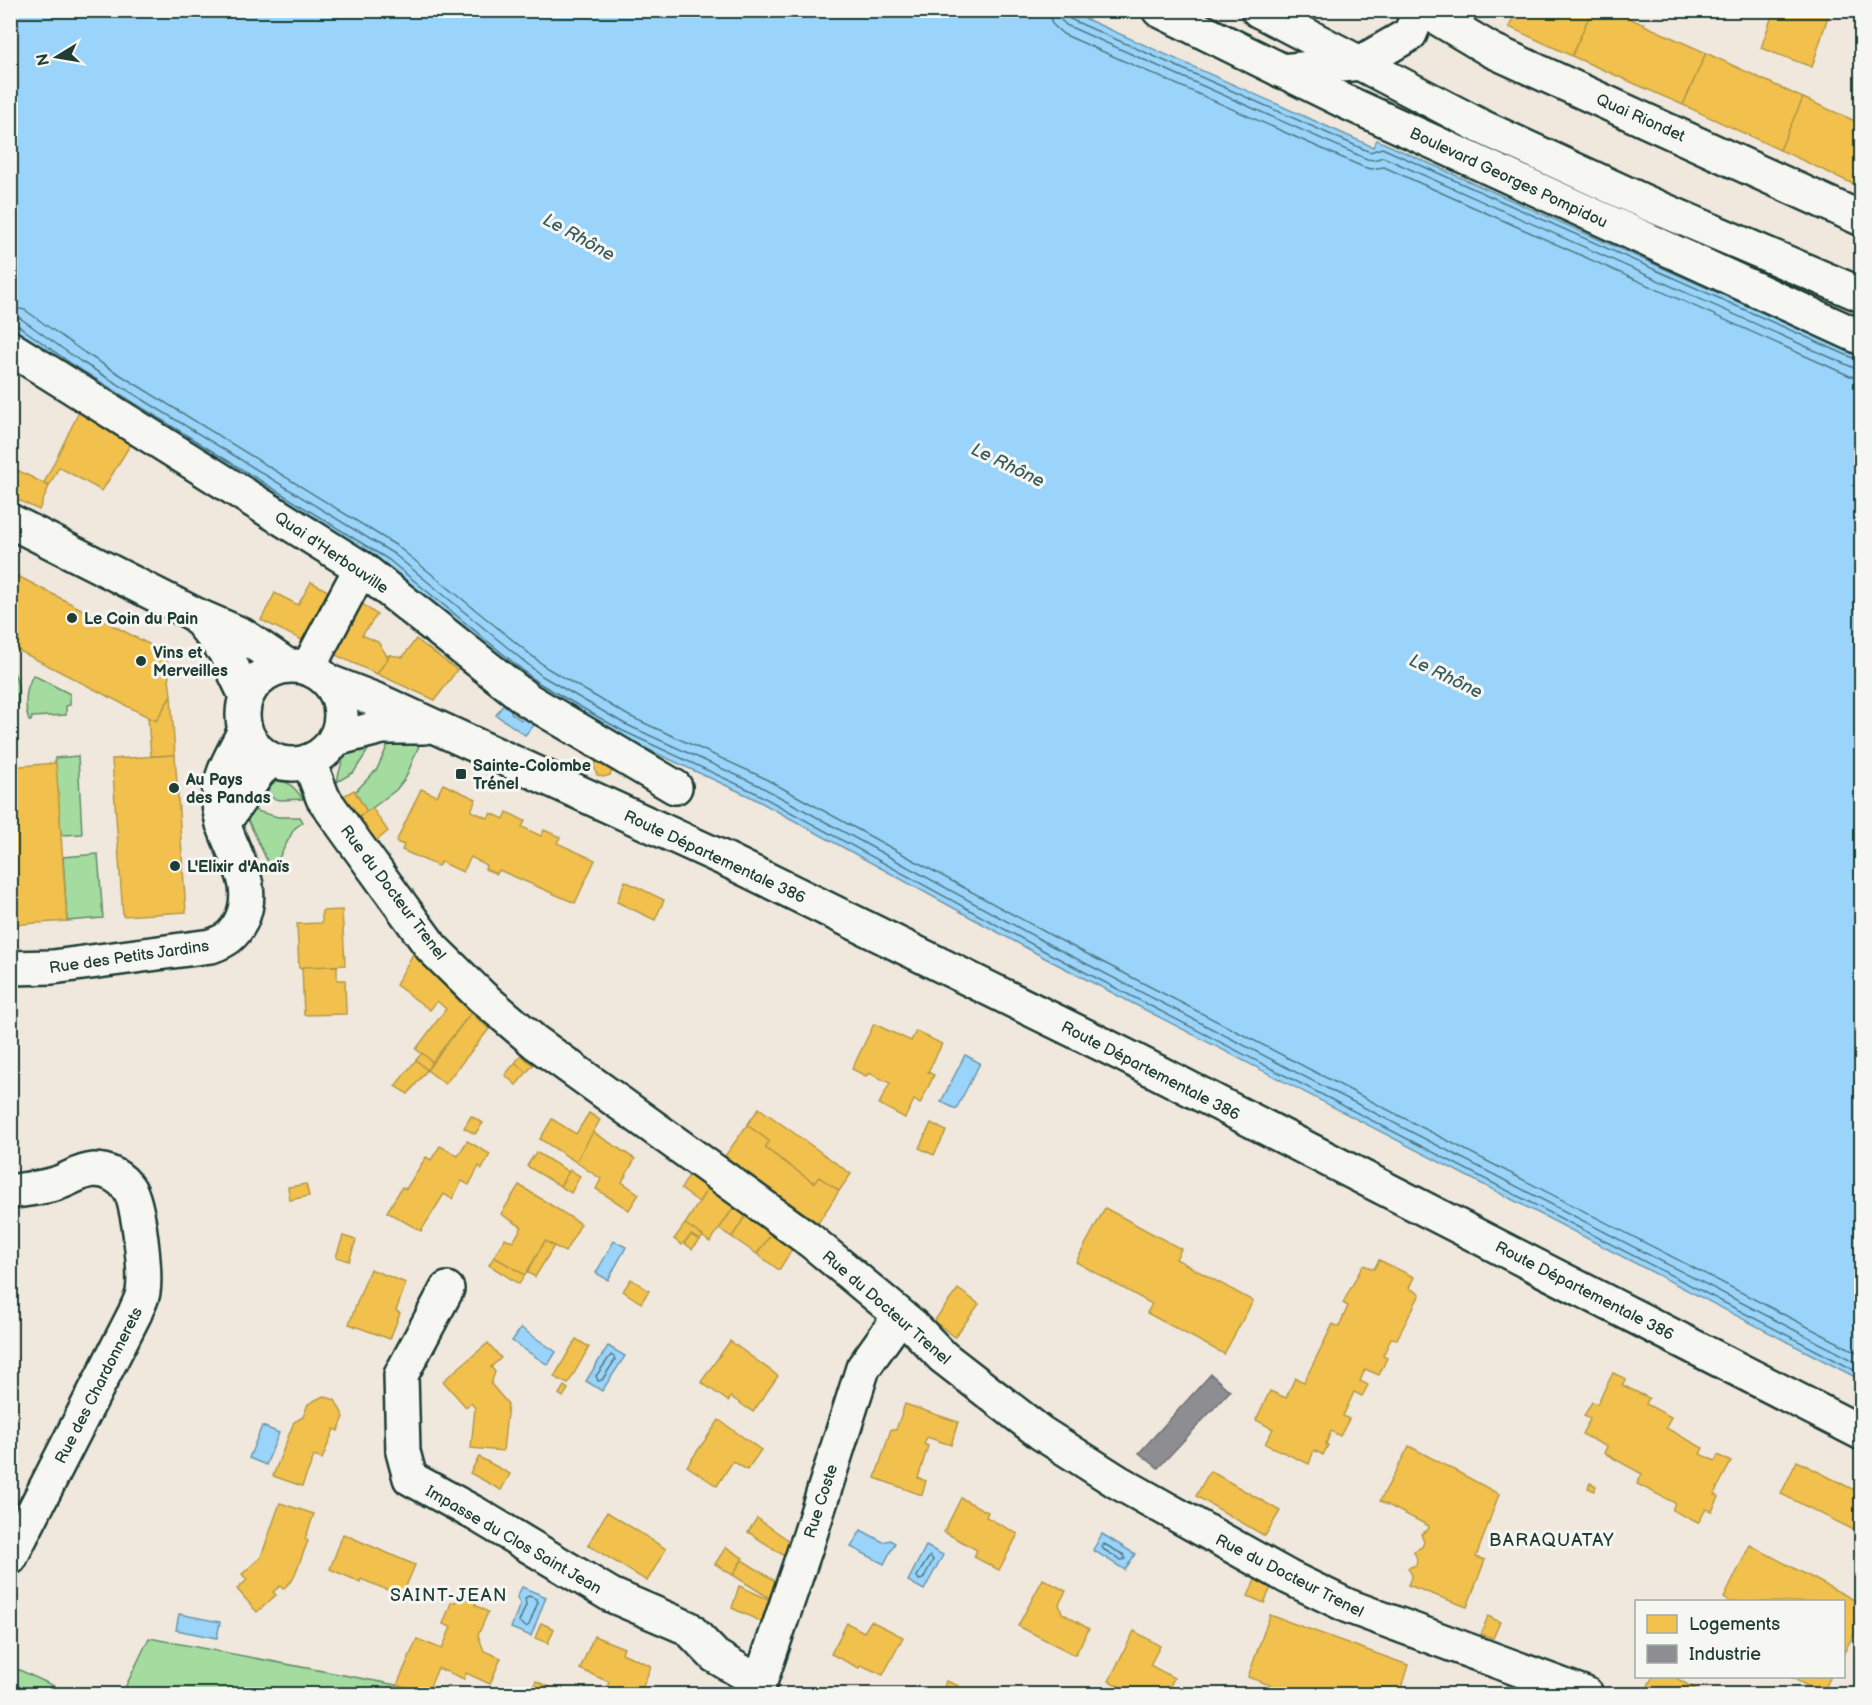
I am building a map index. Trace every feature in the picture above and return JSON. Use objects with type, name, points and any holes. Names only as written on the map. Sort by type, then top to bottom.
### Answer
[{"type":"street","name":"Boulevard Georges Pompidou","points":[[1159,10],[1422,137],[1862,338]]},
{"type":"street","name":"Boulevard Georges Pompidou","points":[[1258,10],[1413,92],[1513,141],[1647,203],[1862,295]]},
{"type":"street","name":"Quai Riondet","points":[[1282,71],[1360,63],[1410,34],[1422,10],[1491,50],[1862,219]]},
{"type":"street","name":"Quai d'Herbouville","points":[[10,348],[361,568],[528,700],[675,787]]},
{"type":"street","name":"Route Départementale 386","points":[[10,521],[196,615],[242,634],[308,672],[381,702],[727,860],[1028,1008],[1862,1433]]},
{"type":"street","points":[[308,672],[361,568]]},
{"type":"street","name":"Route Départementale 386","points":[[196,615],[224,650],[246,696]]},
{"type":"street","points":[[273,669],[308,672],[337,695],[341,710],[340,725],[335,739],[328,749],[309,761],[291,764],[271,760],[254,748],[245,730],[242,713],[246,696],[261,676],[273,669]]},
{"type":"street","name":"Route Départementale 386","points":[[335,739],[382,727],[432,727]]},
{"type":"street","name":"Rue des Petits Jardins","points":[[10,968],[53,967],[211,946],[223,942],[236,933],[244,914],[249,892],[223,824],[219,801],[222,777],[245,730]]},
{"type":"street","points":[[223,824],[252,779],[271,760]]},
{"type":"street","name":"Rue du Docteur Trenel","points":[[309,761],[323,798],[432,948],[482,997],[535,1042],[811,1241],[926,1338],[943,1357],[1041,1432],[1118,1482],[1288,1577],[1348,1606],[1586,1695]]},
{"type":"street","name":"Rue des Chardonnerets","points":[[10,1192],[57,1184],[78,1173],[95,1170],[109,1172],[120,1179],[130,1191],[136,1210],[144,1264],[143,1293],[135,1313],[10,1558]]},
{"type":"street","name":"Impasse du Clos Saint Jean","points":[[447,1290],[401,1375],[403,1452],[410,1478],[476,1514],[611,1595],[687,1628],[715,1656],[758,1688]]},
{"type":"street","name":"Rue Coste","points":[[758,1688],[863,1368],[900,1316]]},
{"type":"green space","points":[[10,665],[16,677],[18,691],[18,705],[14,718],[11,718]]},
{"type":"green space","points":[[33,675],[70,694],[70,705],[66,706],[66,715],[32,717],[29,721],[26,698]]},
{"type":"green space","points":[[391,738],[420,743],[406,777],[396,790],[367,812],[355,792],[377,769]]},
{"type":"green space","points":[[375,739],[354,772],[337,782],[341,763],[347,753]]},
{"type":"green space","points":[[78,756],[82,834],[61,835],[55,758]]},
{"type":"green space","points":[[269,778],[289,784],[303,799],[280,800],[260,795]]},
{"type":"green space","points":[[246,808],[278,817],[300,817],[303,822],[294,829],[272,871],[248,820]]},
{"type":"green space","points":[[98,854],[103,918],[67,921],[63,857]]},
{"type":"green space","points":[[149,1638],[428,1691],[427,1694],[122,1694]]},
{"type":"green space","points":[[10,1666],[71,1694],[32,1694],[11,1685]]},
{"type":"water","name":"Le Rhône","points":[[1066,10],[1373,147],[1377,140],[1861,357],[1861,1380],[1045,958],[751,797],[619,736],[534,687],[386,565],[72,372],[11,328],[11,11]]},
{"type":"water","points":[[505,702],[513,707],[511,713],[521,720],[526,717],[535,724],[525,735],[496,715]]},
{"type":"water","points":[[965,1055],[980,1063],[956,1109],[941,1102]]},
{"type":"water","points":[[614,1241],[626,1247],[608,1280],[596,1273]]},
{"type":"water","points":[[521,1328],[556,1352],[548,1365],[512,1341]]},
{"type":"water","points":[[608,1346],[625,1356],[602,1391],[586,1381]]},
{"type":"water","points":[[262,1426],[279,1433],[266,1465],[249,1458]]},
{"type":"water","points":[[861,1530],[883,1542],[890,1540],[895,1543],[884,1564],[851,1547]]},
{"type":"water","points":[[1102,1534],[1135,1554],[1125,1570],[1093,1550]]},
{"type":"water","points":[[926,1546],[943,1555],[924,1590],[908,1581]]},
{"type":"water","points":[[522,1587],[546,1597],[531,1636],[511,1628],[520,1604],[517,1597]]},
{"type":"water","points":[[179,1614],[220,1622],[217,1638],[176,1630]]},
{"type":"building: Logements","points":[[1517,10],[1592,10],[1572,56],[1509,27]]},
{"type":"building: Logements","points":[[1592,10],[1612,10],[1706,53],[1683,105],[1572,56]]},
{"type":"building: Logements","points":[[1774,10],[1830,10],[1812,67],[1761,48]]},
{"type":"building: Logements","points":[[1706,53],[1803,98],[1780,150],[1683,105]]},
{"type":"building: Logements","points":[[1803,98],[1862,124],[1862,188],[1780,150]]},
{"type":"building: Logements","points":[[80,410],[132,442],[102,491],[59,467],[49,486],[44,483]]},
{"type":"building: Logements","points":[[15,469],[49,486],[39,510],[10,496],[10,478]]},
{"type":"building: Logements","points":[[10,572],[166,653],[171,696],[156,721],[10,646]]},
{"type":"building: Logements","points":[[311,582],[337,596],[310,644],[261,620],[275,593],[298,605]]},
{"type":"building: Logements","points":[[357,600],[377,615],[362,635],[378,642],[387,656],[390,655],[377,674],[331,653]]},
{"type":"building: Logements","points":[[416,639],[457,670],[435,700],[377,674],[390,655],[403,657]]},
{"type":"building: Logements","points":[[171,696],[175,755],[151,756],[148,717],[156,721]]},
{"type":"building: Logements","points":[[175,755],[186,912],[123,916],[112,759]]},
{"type":"building: Logements","points":[[597,760],[614,767],[610,775],[603,777],[597,775],[594,766]]},
{"type":"building: Logements","points":[[56,763],[67,921],[10,925],[10,767]]},
{"type":"building: Logements","points":[[443,784],[476,799],[471,811],[488,818],[491,813],[504,819],[507,812],[525,821],[522,827],[541,836],[544,830],[560,837],[557,843],[595,860],[575,903],[499,870],[497,874],[485,869],[486,865],[471,857],[463,872],[441,862],[438,866],[402,850],[404,845],[396,842],[421,789],[437,796]]},
{"type":"building: Logements","points":[[354,790],[367,812],[356,819],[342,797]]},
{"type":"building: Logements","points":[[372,808],[388,831],[374,843],[356,819]]},
{"type":"building: Logements","points":[[625,881],[664,900],[655,920],[617,902]]},
{"type":"building: Logements","points":[[342,910],[345,965],[299,968],[297,924],[322,923],[322,911]]},
{"type":"building: Logements","points":[[413,954],[471,1013],[432,1062],[416,1049],[446,1009],[437,1001],[430,1010],[396,985]]},
{"type":"building: Logements","points":[[337,966],[337,980],[345,980],[346,1014],[304,1015],[302,967]]},
{"type":"building: Logements","points":[[471,1013],[489,1029],[445,1084],[427,1070]]},
{"type":"building: Logements","points":[[874,1024],[911,1041],[916,1031],[942,1044],[928,1072],[934,1075],[920,1104],[914,1100],[905,1118],[879,1104],[890,1083],[869,1073],[866,1076],[852,1069]]},
{"type":"building: Logements","points":[[422,1053],[432,1062],[427,1070],[416,1060]]},
{"type":"building: Logements","points":[[521,1055],[533,1065],[527,1072],[515,1063]]},
{"type":"building: Logements","points":[[416,1060],[427,1070],[408,1094],[395,1086]]},
{"type":"building: Logements","points":[[515,1063],[527,1072],[516,1085],[505,1075]]},
{"type":"building: Logements","points":[[759,1108],[851,1174],[839,1191],[819,1177],[814,1183],[765,1148],[769,1141],[747,1125]]},
{"type":"building: Logements","points":[[589,1113],[600,1120],[576,1162],[540,1139],[552,1119],[576,1134]]},
{"type":"building: Logements","points":[[471,1116],[483,1123],[475,1134],[464,1128]]},
{"type":"building: Logements","points":[[931,1123],[946,1131],[934,1155],[919,1148]]},
{"type":"building: Logements","points":[[747,1125],[769,1141],[765,1148],[814,1183],[819,1177],[839,1191],[818,1223],[725,1156]]},
{"type":"building: Logements","points":[[593,1132],[635,1159],[622,1182],[639,1194],[629,1210],[596,1189],[601,1179],[576,1162]]},
{"type":"building: Logements","points":[[467,1141],[490,1154],[482,1169],[479,1166],[469,1185],[462,1181],[452,1199],[444,1194],[421,1231],[387,1212],[402,1187],[406,1189],[426,1157],[431,1160],[440,1146],[458,1156]]},
{"type":"building: Logements","points":[[536,1152],[569,1172],[560,1186],[527,1166]]},
{"type":"building: Logements","points":[[570,1170],[580,1176],[571,1193],[560,1186]]},
{"type":"building: Logements","points":[[689,1175],[708,1188],[699,1202],[681,1189]]},
{"type":"building: Logements","points":[[306,1184],[309,1196],[290,1200],[288,1187]]},
{"type":"building: Logements","points":[[519,1185],[581,1224],[565,1252],[545,1241],[525,1275],[494,1257],[505,1238],[513,1242],[522,1227],[501,1214]]},
{"type":"building: Logements","points":[[708,1188],[734,1207],[710,1242],[685,1224]]},
{"type":"building: Logements","points":[[734,1207],[746,1215],[732,1237],[719,1229]]},
{"type":"building: Logements","points":[[1105,1208],[1181,1249],[1176,1259],[1253,1301],[1224,1354],[1147,1313],[1152,1304],[1076,1262]]},
{"type":"building: Logements","points":[[746,1215],[772,1233],[757,1254],[732,1237]]},
{"type":"building: Logements","points":[[685,1224],[703,1236],[700,1240],[691,1235],[682,1245],[674,1239]]},
{"type":"building: Logements","points":[[772,1233],[793,1248],[779,1270],[757,1254]]},
{"type":"building: Logements","points":[[691,1235],[700,1240],[692,1249],[684,1243]]},
{"type":"building: Logements","points":[[343,1236],[356,1240],[349,1261],[336,1257]]},
{"type":"building: Logements","points":[[545,1241],[554,1246],[535,1277],[527,1272]]},
{"type":"building: Logements","points":[[494,1257],[525,1275],[519,1284],[489,1265]]},
{"type":"building: Logements","points":[[1379,1260],[1414,1277],[1409,1288],[1420,1294],[1397,1339],[1391,1338],[1383,1356],[1387,1358],[1379,1375],[1365,1369],[1360,1381],[1368,1385],[1362,1396],[1354,1392],[1343,1416],[1349,1419],[1340,1436],[1331,1431],[1323,1455],[1314,1450],[1309,1464],[1265,1444],[1273,1429],[1256,1420],[1270,1391],[1286,1398],[1295,1378],[1304,1382],[1333,1324],[1339,1327],[1348,1306],[1343,1303],[1363,1265],[1374,1269]]},
{"type":"building: Logements","points":[[370,1269],[406,1283],[396,1311],[400,1313],[390,1339],[349,1324]]},
{"type":"building: Logements","points":[[631,1279],[649,1291],[641,1303],[623,1291]]},
{"type":"building: Logements","points":[[958,1289],[979,1304],[955,1337],[934,1321]]},
{"type":"building: Logements","points":[[576,1339],[589,1347],[568,1384],[554,1377]]},
{"type":"building: Logements","points":[[730,1341],[778,1376],[753,1412],[731,1397],[728,1401],[701,1382]]},
{"type":"building: Logements","points":[[488,1343],[501,1358],[491,1367],[495,1372],[491,1384],[508,1404],[503,1451],[471,1448],[475,1408],[471,1403],[466,1407],[443,1381]]},
{"type":"building: Logements","points":[[1613,1373],[1626,1379],[1622,1385],[1649,1398],[1646,1404],[1671,1417],[1666,1428],[1703,1448],[1700,1454],[1715,1461],[1718,1455],[1731,1462],[1714,1494],[1719,1497],[1712,1511],[1706,1509],[1698,1523],[1672,1510],[1675,1503],[1637,1484],[1642,1474],[1604,1453],[1607,1447],[1582,1434],[1590,1419],[1584,1416],[1592,1402],[1597,1404]]},
{"type":"building: Logements","points":[[564,1386],[568,1389],[563,1397],[559,1394]]},
{"type":"building: Logements","points":[[323,1396],[335,1400],[344,1417],[338,1431],[334,1429],[322,1459],[314,1456],[302,1486],[273,1476],[294,1422],[303,1417],[308,1404]]},
{"type":"building: Logements","points":[[905,1404],[958,1422],[951,1445],[927,1437],[924,1444],[928,1446],[918,1478],[926,1481],[922,1495],[875,1478],[891,1429],[896,1430]]},
{"type":"building: Logements","points":[[719,1420],[761,1450],[747,1470],[733,1461],[717,1486],[687,1466]]},
{"type":"building: Logements","points":[[1409,1446],[1499,1494],[1476,1557],[1485,1560],[1467,1607],[1408,1585],[1412,1575],[1408,1568],[1416,1565],[1417,1559],[1414,1551],[1422,1547],[1424,1542],[1421,1534],[1428,1530],[1429,1526],[1380,1501]]},
{"type":"building: Logements","points":[[479,1457],[510,1474],[501,1490],[470,1473]]},
{"type":"building: Logements","points":[[1797,1461],[1862,1494],[1862,1534],[1781,1494]]},
{"type":"building: Logements","points":[[1210,1471],[1280,1511],[1265,1536],[1196,1496]]},
{"type":"building: Logements","points":[[1590,1483],[1596,1486],[1594,1491],[1588,1488]]},
{"type":"building: Logements","points":[[961,1498],[988,1512],[986,1517],[1018,1534],[999,1570],[974,1557],[977,1550],[944,1532]]},
{"type":"building: Logements","points":[[280,1503],[314,1514],[305,1539],[308,1541],[293,1579],[283,1589],[280,1586],[273,1592],[276,1595],[257,1612],[237,1589],[247,1580],[242,1574],[261,1557]]},
{"type":"building: Logements","points":[[607,1512],[666,1549],[647,1581],[588,1545]]},
{"type":"building: Logements","points":[[757,1518],[791,1542],[786,1557],[748,1532]]},
{"type":"building: Logements","points":[[343,1534],[415,1565],[402,1596],[330,1569]]},
{"type":"building: Logements","points":[[1750,1545],[1862,1604],[1862,1618],[1845,1651],[1845,1600],[1727,1600],[1724,1598]]},
{"type":"building: Logements","points":[[726,1547],[743,1558],[733,1575],[715,1564]]},
{"type":"building: Logements","points":[[742,1560],[777,1582],[771,1599],[733,1575]]},
{"type":"building: Logements","points":[[1257,1575],[1273,1583],[1264,1603],[1248,1596]]},
{"type":"building: Logements","points":[[1043,1579],[1066,1591],[1059,1604],[1062,1613],[1089,1629],[1075,1655],[1018,1626]]},
{"type":"building: Logements","points":[[739,1586],[770,1600],[762,1622],[732,1608]]},
{"type":"building: Logements","points":[[466,1598],[476,1602],[475,1605],[488,1612],[478,1635],[484,1651],[501,1658],[490,1684],[466,1673],[464,1679],[438,1668],[428,1691],[397,1685],[417,1639],[442,1649],[451,1627],[443,1624],[451,1603]]},
{"type":"building: Logements","points":[[1270,1615],[1408,1665],[1399,1694],[1294,1694],[1248,1677]]},
{"type":"building: Logements","points":[[1488,1616],[1500,1622],[1493,1638],[1481,1634]]},
{"type":"building: Logements","points":[[871,1621],[903,1637],[883,1675],[861,1665],[859,1668],[831,1654],[847,1623],[864,1632]]},
{"type":"building: Logements","points":[[541,1623],[554,1629],[548,1643],[535,1638]]},
{"type":"building: Logements","points":[[1134,1631],[1160,1646],[1150,1665],[1174,1678],[1166,1694],[1134,1694],[1109,1681]]},
{"type":"building: Logements","points":[[594,1636],[624,1648],[622,1653],[651,1666],[640,1694],[624,1694],[607,1687],[609,1682],[580,1669]]},
{"type":"building: Logements","points":[[1652,1678],[1676,1678],[1700,1692],[1699,1694],[1644,1694]]},
{"type":"building: Logements","points":[[1793,1678],[1830,1678],[1822,1694]]},
{"type":"building: Logements","points":[[536,1681],[551,1688],[548,1694],[529,1694]]},
{"type":"building: Logements","points":[[946,1681],[959,1686],[956,1694],[942,1694]]},
{"type":"building: Industrie","points":[[1211,1374],[1230,1391],[1158,1468],[1139,1453]]},
{"type":"place","name":"Le Coin du Pain","points":[[72,618]]},
{"type":"place","name":"Vins et Merveilles","points":[[141,661]]},
{"type":"place","name":"Sainte-Colombe Trénel","points":[[461,774]]},
{"type":"place","name":"Au Pays des Pandas","points":[[174,788]]},
{"type":"place","name":"L'Elixir d'Anaïs","points":[[175,866]]},
{"type":"district","name":"BARAQUATAY","points":[[1552,1540]]},
{"type":"district","name":"SAINT-JEAN","points":[[449,1595]]}]
